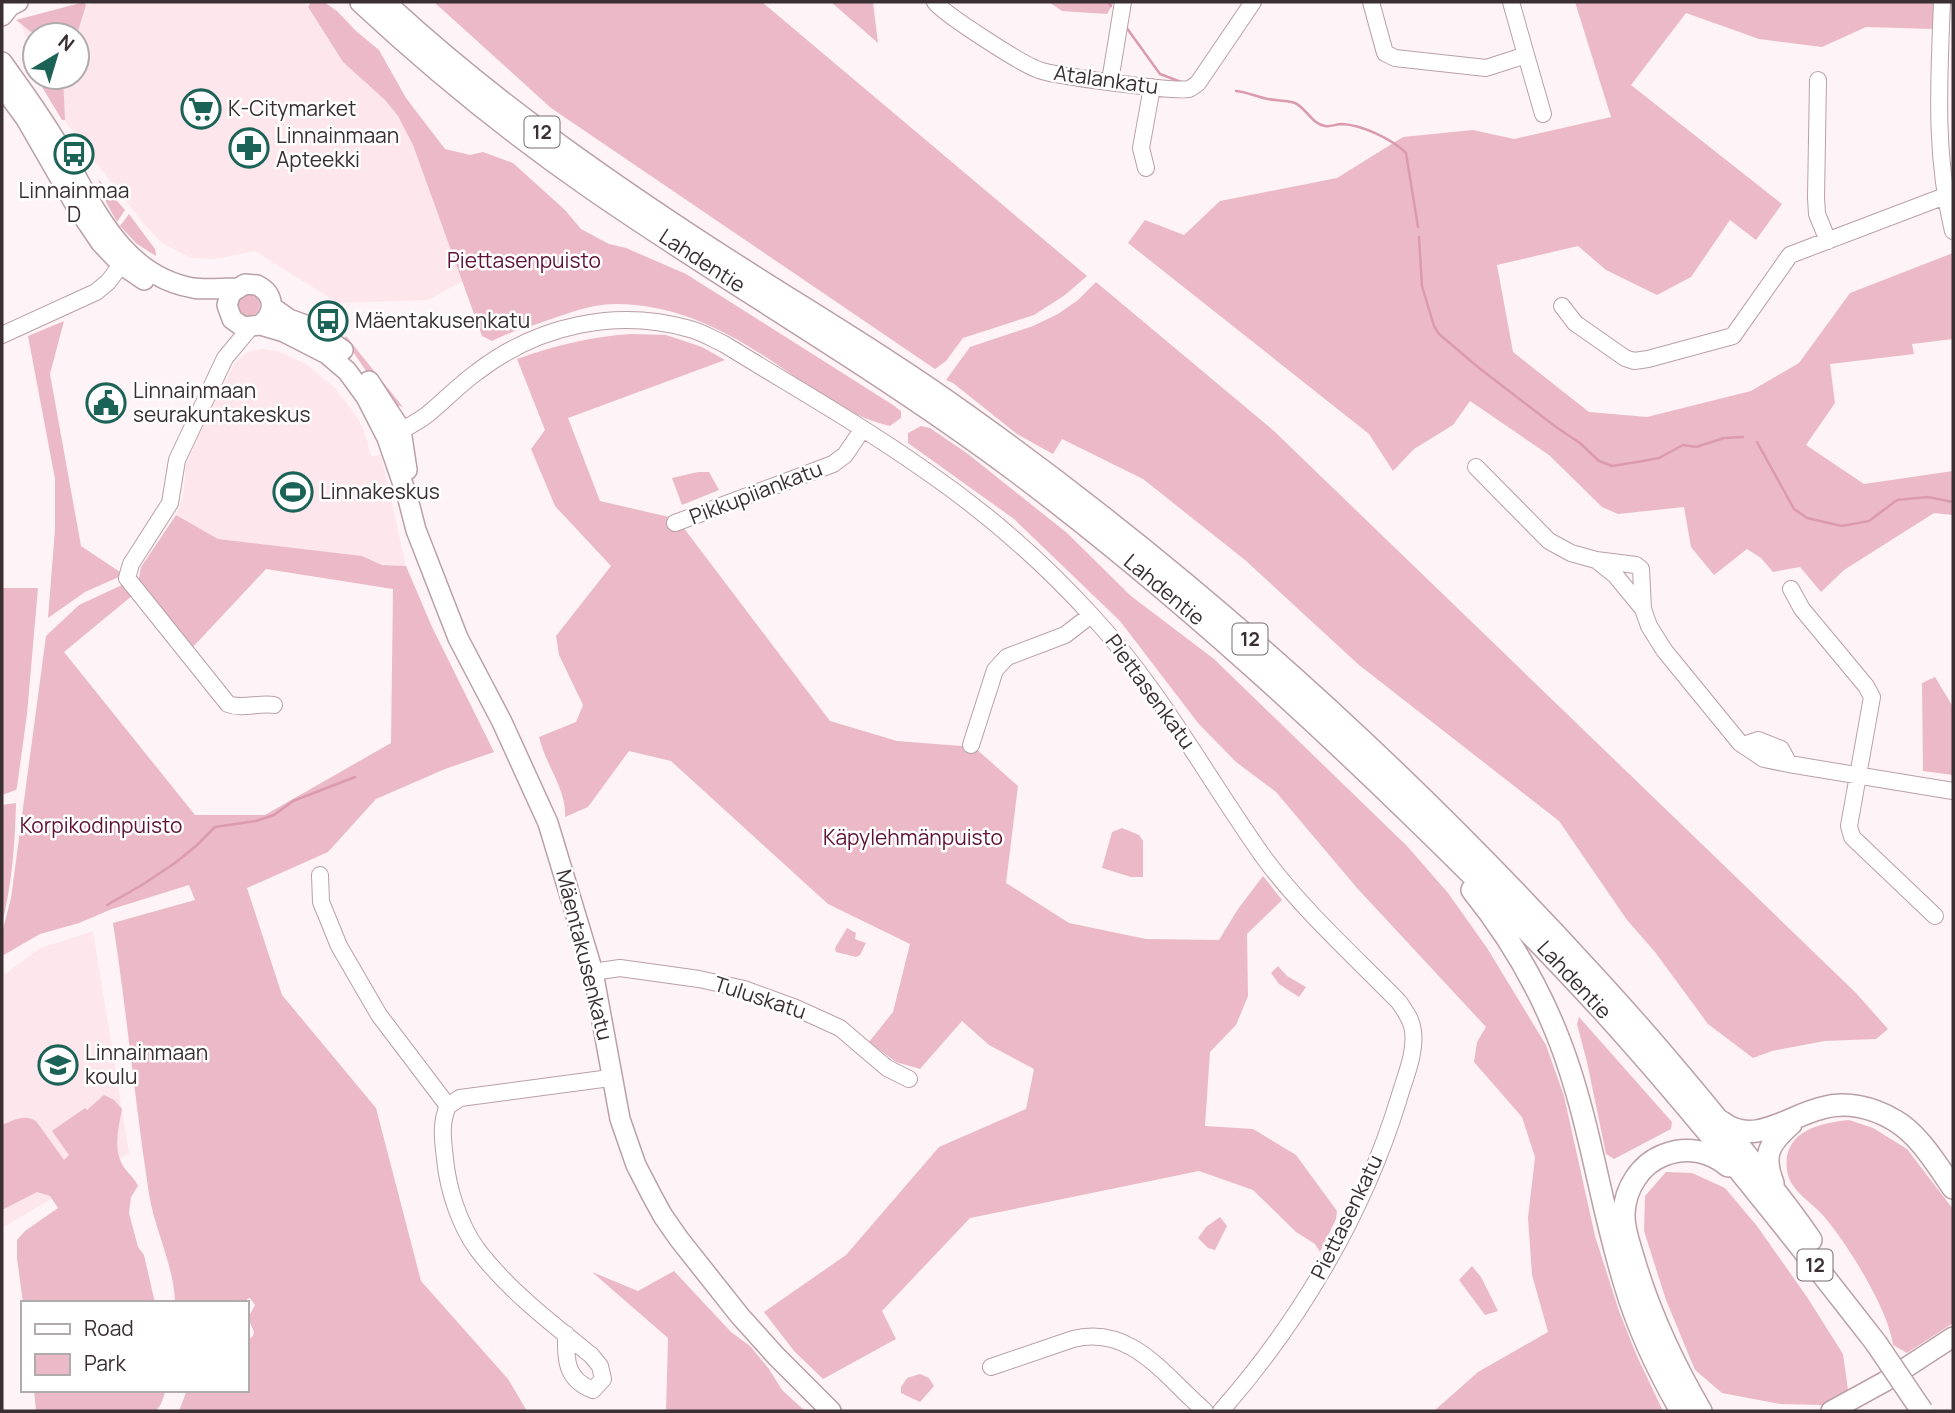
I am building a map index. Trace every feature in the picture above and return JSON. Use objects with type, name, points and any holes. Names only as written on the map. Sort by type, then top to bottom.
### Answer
[{"type":"highway","name":"Lahdentie","points":[[361,2],[460,89],[562,167],[904,392],[1050,497],[1248,661],[1489,891],[1597,1004],[1752,1188],[1876,1343]]},
{"type":"highway","name":"Lahdentie","points":[[384,2],[485,88],[581,160],[710,249],[898,368],[966,415],[1120,530],[1283,669],[1467,844],[1539,916],[1622,1006],[1777,1192],[1922,1411]]},
{"type":"highway","points":[[1381,786],[1475,892],[1514,947],[1541,996],[1561,1044],[1582,1112],[1624,1283],[1638,1324],[1681,1411]]},
{"type":"highway","points":[[1715,1116],[1735,1130],[1755,1133],[1824,1107],[1863,1107],[1895,1120],[1913,1136],[1953,1188]]},
{"type":"highway","points":[[1777,1192],[1768,1171],[1769,1150],[1783,1131],[1803,1113]]},
{"type":"highway","points":[[1701,1411],[1666,1348],[1640,1279],[1626,1232],[1625,1204],[1630,1188],[1644,1168],[1662,1155],[1676,1151],[1704,1152],[1718,1158],[1752,1188]]},
{"type":"main road","points":[[2,16],[10,6],[18,2]]},
{"type":"main road","points":[[2,48],[15,68],[24,105]]},
{"type":"main road","name":"Mäentakusenkatu","points":[[2,62],[24,105],[65,157],[126,260],[158,289],[216,304],[243,321],[295,337],[327,354],[347,370],[391,427]]},
{"type":"main road","points":[[2,88],[24,105]]},
{"type":"main road","name":"Mäentakusenkatu","points":[[126,260],[173,283],[194,288],[236,288]]},
{"type":"main road","points":[[245,284],[257,285],[268,293],[272,307],[266,321],[243,321],[228,299],[236,288],[245,284]]},
{"type":"main road","name":"Mäentakusenkatu","points":[[272,307],[289,319],[308,326],[352,359],[391,427],[416,530],[458,638],[502,722],[548,823],[593,972],[610,1077],[620,1119],[629,1148],[663,1216],[740,1316],[775,1356],[831,1411]]},
{"type":"main road","points":[[1831,1411],[1884,1382],[1953,1337]]},
{"type":"main road","points":[[1856,1411],[1953,1350]]},
{"type":"street","name":"Atalankatu","points":[[936,2],[951,16],[1039,70],[1152,87],[1191,88],[1198,83],[1253,2]]},
{"type":"street","points":[[1110,81],[1123,2]]},
{"type":"street","points":[[1371,2],[1385,53],[1395,58],[1486,68],[1526,54]]},
{"type":"street","points":[[1511,2],[1543,114]]},
{"type":"street","points":[[1941,2],[1937,111],[1945,196],[1953,231]]},
{"type":"street","points":[[1818,80],[1816,198],[1817,214],[1828,241]]},
{"type":"street","points":[[1146,168],[1141,148],[1152,87]]},
{"type":"street","points":[[1562,306],[1575,323],[1625,358],[1634,361],[1733,336],[1784,261],[1798,251],[1945,196]]},
{"type":"street","points":[[2,335],[96,292],[126,260]]},
{"type":"street","name":"Piettasenkatu","points":[[391,427],[427,416],[492,361],[546,333],[608,320],[645,320],[693,329],[724,344],[862,429],[926,470],[982,512],[1059,582],[1129,659],[1168,710],[1268,862],[1399,1002],[1409,1017],[1413,1030],[1410,1060],[1395,1109],[1373,1168],[1342,1234],[1288,1326],[1260,1365],[1221,1411]]},
{"type":"street","points":[[243,321],[179,455],[170,503],[131,564],[127,578],[228,704],[240,707],[274,705]]},
{"type":"street","name":"Pikkupiiankatu","points":[[675,523],[833,464],[845,455],[862,429]]},
{"type":"street","points":[[1476,467],[1549,541],[1571,553],[1596,561],[1636,565],[1641,569],[1643,609],[1649,626],[1664,650],[1743,745],[1758,740],[1781,749],[1789,764],[1953,790]]},
{"type":"street","points":[[1596,561],[1615,575],[1643,609]]},
{"type":"street","points":[[1791,589],[1802,609],[1866,686],[1872,697],[1849,827],[1852,836],[1935,916]]},
{"type":"street","points":[[971,746],[995,670],[1007,657],[1065,635],[1091,615]]},
{"type":"street","points":[[320,874],[321,901],[339,946],[379,1015],[448,1107]]},
{"type":"street","name":"Tuluskatu","points":[[593,972],[620,968],[699,979],[744,989],[840,1028],[887,1069],[909,1079]]},
{"type":"street","points":[[566,1334],[521,1296],[477,1248],[458,1214],[447,1174],[442,1120],[448,1107],[460,1098],[610,1077]]},
{"type":"street","points":[[991,1367],[1084,1336],[1105,1337],[1130,1345],[1147,1357],[1205,1411]]},
{"type":"shaded area","points":[[100,2],[304,2],[343,62],[385,100],[398,116],[413,145],[463,281],[428,300],[338,303],[255,251],[215,259],[191,258],[162,243],[91,156],[46,91],[91,91],[91,21],[25,21],[26,18]]},
{"type":"shaded area","points":[[262,349],[278,351],[306,364],[336,389],[357,417],[371,456],[381,455],[406,566],[382,565],[362,556],[218,539],[176,515],[183,497],[186,465],[210,410],[235,363],[247,352]]},
{"type":"shaded area","name":"Linnainmaan koulu","points":[[93,931],[129,1153],[2,1228],[2,976],[41,948]]},
{"type":"green space","points":[[84,2],[86,5],[81,21],[21,21],[21,24],[16,20]]},
{"type":"green space","name":"Piettasenpuisto","points":[[311,2],[324,2],[337,11],[379,50],[406,98],[445,149],[470,155],[483,152],[513,163],[565,210],[581,229],[609,244],[626,248],[686,274],[893,405],[901,411],[901,418],[890,426],[860,416],[831,401],[740,341],[701,322],[659,309],[638,305],[595,306],[520,329],[492,341],[482,336],[413,145],[398,116],[385,100],[343,62],[308,7]]},
{"type":"green space","points":[[434,2],[762,2],[1087,276],[1065,295],[1034,315],[963,338],[946,361],[935,369],[551,108]]},
{"type":"green space","points":[[831,2],[873,2],[878,43]]},
{"type":"green space","points":[[1049,2],[1114,2],[1107,14],[1062,11]]},
{"type":"green space","points":[[1575,2],[1933,2],[1933,29],[1866,27],[1822,47],[1759,39],[1686,13],[1631,85],[1782,204],[1756,240],[1730,220],[1691,277],[1657,295],[1606,270],[1578,246],[1497,265],[1513,352],[1589,412],[1647,417],[1751,391],[1799,363],[1850,293],[1953,253],[1953,339],[1912,344],[1914,354],[1830,364],[1835,403],[1806,445],[1864,484],[1953,471],[1953,515],[1934,513],[1844,570],[1821,592],[1800,567],[1773,572],[1761,558],[1747,549],[1714,575],[1691,547],[1684,507],[1618,514],[1602,507],[1549,455],[1470,401],[1453,425],[1414,449],[1393,471],[1369,434],[1128,243],[1145,220],[1184,235],[1220,201],[1337,178],[1403,137],[1473,130],[1514,139],[1611,117]]},
{"type":"green space","points":[[44,91],[64,91],[65,120],[62,120]]},
{"type":"green space","points":[[98,179],[125,210],[117,222],[107,204]]},
{"type":"green space","points":[[129,214],[155,249],[156,256],[137,244],[120,226]]},
{"type":"green space","points":[[1096,282],[1274,431],[1856,993],[1888,1029],[1876,1039],[1825,1041],[1772,1051],[1753,1058],[1708,1024],[1655,952],[1627,920],[1559,821],[1359,665],[1245,560],[1143,479],[1062,439],[1053,454],[1017,434],[946,380],[970,347],[1033,326],[1058,314],[1078,300]]},
{"type":"green space","points":[[249,294],[257,297],[260,305],[257,313],[249,316],[241,313],[238,305],[241,297]]},
{"type":"green space","points":[[64,321],[50,374],[81,546],[120,572],[121,576],[85,592],[48,618],[55,529],[55,479],[28,336]]},
{"type":"green space","name":"Käpylehmänpuisto","points":[[631,334],[666,335],[702,347],[725,360],[568,418],[600,501],[669,517],[683,527],[830,721],[897,741],[974,747],[1018,786],[1006,883],[1069,923],[1146,939],[1219,940],[1263,876],[1282,900],[1247,934],[1248,996],[1236,1025],[1210,1052],[1205,1126],[1253,1129],[1296,1155],[1337,1211],[1336,1219],[1320,1252],[1315,1244],[1296,1232],[1253,1190],[1199,1171],[970,1218],[882,1311],[896,1339],[823,1379],[794,1351],[764,1312],[846,1255],[939,1147],[1026,1109],[1034,1069],[989,1045],[962,1021],[920,1069],[896,1062],[869,1042],[893,1012],[910,944],[828,904],[671,761],[629,751],[588,807],[565,817],[563,797],[539,737],[576,722],[583,705],[559,655],[556,636],[611,566],[555,506],[531,449],[545,430],[517,359],[573,342]]},
{"type":"green space","points":[[346,336],[403,407],[386,397],[378,388],[343,340]]},
{"type":"green space","points":[[921,426],[930,428],[968,454],[1067,533],[1131,596],[1214,659],[1407,846],[1448,893],[1487,948],[1546,1045],[1564,1096],[1595,1236],[1619,1311],[1663,1411],[1434,1411],[1478,1372],[1548,1332],[1532,1275],[1528,1218],[1535,1157],[1522,1117],[1474,1062],[1477,1042],[1486,1027],[1357,888],[1276,792],[1236,762],[1198,723],[1120,621],[1014,519],[908,443],[908,433]]},
{"type":"green space","points":[[709,472],[719,490],[682,505],[672,478]]},
{"type":"green space","name":"Korpikodinpuisto","points":[[176,515],[218,539],[362,556],[382,565],[406,566],[432,627],[494,752],[445,769],[376,799],[328,852],[247,888],[282,995],[376,1108],[421,1281],[508,1379],[527,1411],[179,1411],[186,1392],[248,1392],[248,1340],[254,1332],[248,1318],[255,1305],[250,1298],[246,1301],[175,1301],[168,1262],[149,1194],[113,923],[195,900],[189,885],[40,934],[2,956],[2,933],[11,898],[46,636],[79,605],[124,584],[133,595],[64,652],[195,815],[265,815],[391,743],[393,589],[266,569],[191,649],[138,582],[141,567]]},
{"type":"green space","points":[[2,588],[38,588],[27,714],[17,787],[16,790],[2,795]]},
{"type":"green space","points":[[1935,677],[1953,707],[1953,775],[1923,771],[1922,683]]},
{"type":"green space","points":[[16,803],[12,864],[2,924],[2,805]]},
{"type":"green space","points":[[1122,828],[1139,835],[1143,841],[1143,877],[1131,877],[1102,868],[1112,832]]},
{"type":"green space","points":[[847,928],[856,933],[855,939],[866,943],[856,957],[836,952],[835,948]]},
{"type":"green space","points":[[1278,966],[1287,976],[1306,987],[1299,997],[1279,984],[1271,973]]},
{"type":"green space","points":[[1579,1017],[1672,1122],[1671,1129],[1614,1159],[1606,1154],[1577,1024]]},
{"type":"green space","points":[[104,1095],[114,1100],[122,1109],[118,1137],[119,1158],[138,1186],[131,1197],[129,1213],[138,1247],[144,1255],[155,1301],[23,1301],[17,1240],[25,1231],[58,1208],[50,1196],[37,1192],[2,1210],[2,1125],[23,1118],[36,1121],[64,1160],[69,1155],[52,1131],[85,1108],[87,1110]]},
{"type":"green space","points":[[1849,1120],[1873,1128],[1907,1149],[1953,1209],[1953,1323],[1907,1353],[1893,1345],[1876,1297],[1845,1245],[1821,1213],[1797,1191],[1787,1170],[1790,1146],[1797,1138],[1815,1127]]},
{"type":"green space","points":[[1666,1172],[1692,1173],[1725,1188],[1757,1226],[1843,1354],[1848,1390],[1822,1405],[1780,1404],[1722,1393],[1695,1370],[1666,1300],[1644,1231],[1645,1196]]},
{"type":"green space","points":[[1220,1217],[1227,1226],[1215,1250],[1208,1248],[1198,1238],[1206,1227]]},
{"type":"green space","points":[[1472,1266],[1481,1277],[1498,1311],[1485,1315],[1459,1280]]},
{"type":"green space","points":[[674,1271],[731,1332],[750,1346],[782,1390],[805,1411],[666,1411],[668,1338],[592,1272],[638,1291]]},
{"type":"green space","points":[[920,1374],[929,1378],[934,1386],[920,1402],[901,1393],[901,1387],[907,1378]]},
{"type":"green space","points":[[34,1392],[165,1392],[156,1411],[36,1411]]},
{"type":"waterway","points":[[1108,2],[1111,6]]},
{"type":"waterway","points":[[1126,27],[1160,74],[1181,82]]},
{"type":"waterway","points":[[1236,91],[1295,103],[1320,125],[1342,124],[1358,127],[1400,148],[1406,153],[1418,227]]},
{"type":"waterway","points":[[1419,237],[1422,286],[1439,334],[1479,368],[1580,443],[1599,461],[1612,466],[1643,461],[1659,458],[1683,445],[1696,447],[1724,438],[1743,437]]},
{"type":"waterway","points":[[1757,442],[1794,509],[1807,518],[1842,526],[1869,521],[1897,500],[1928,497],[1953,502]]},
{"type":"waterway","points":[[107,905],[175,863],[215,827],[256,821],[274,815],[293,801],[355,777]]},
{"type":"place","name":"K-Citymarket","points":[[201,109]]},
{"type":"place","name":"Linnainmaan Apteekki","points":[[249,148]]},
{"type":"place","name":"Linnainmaa D","points":[[74,154]]},
{"type":"place","name":"Mäentakusenkatu","points":[[328,321]]},
{"type":"place","name":"Linnainmaan seurakuntakeskus","points":[[106,403]]},
{"type":"place","name":"Linnakeskus","points":[[293,492]]},
{"type":"place","name":"Linnainmaan koulu","points":[[58,1065]]}]
